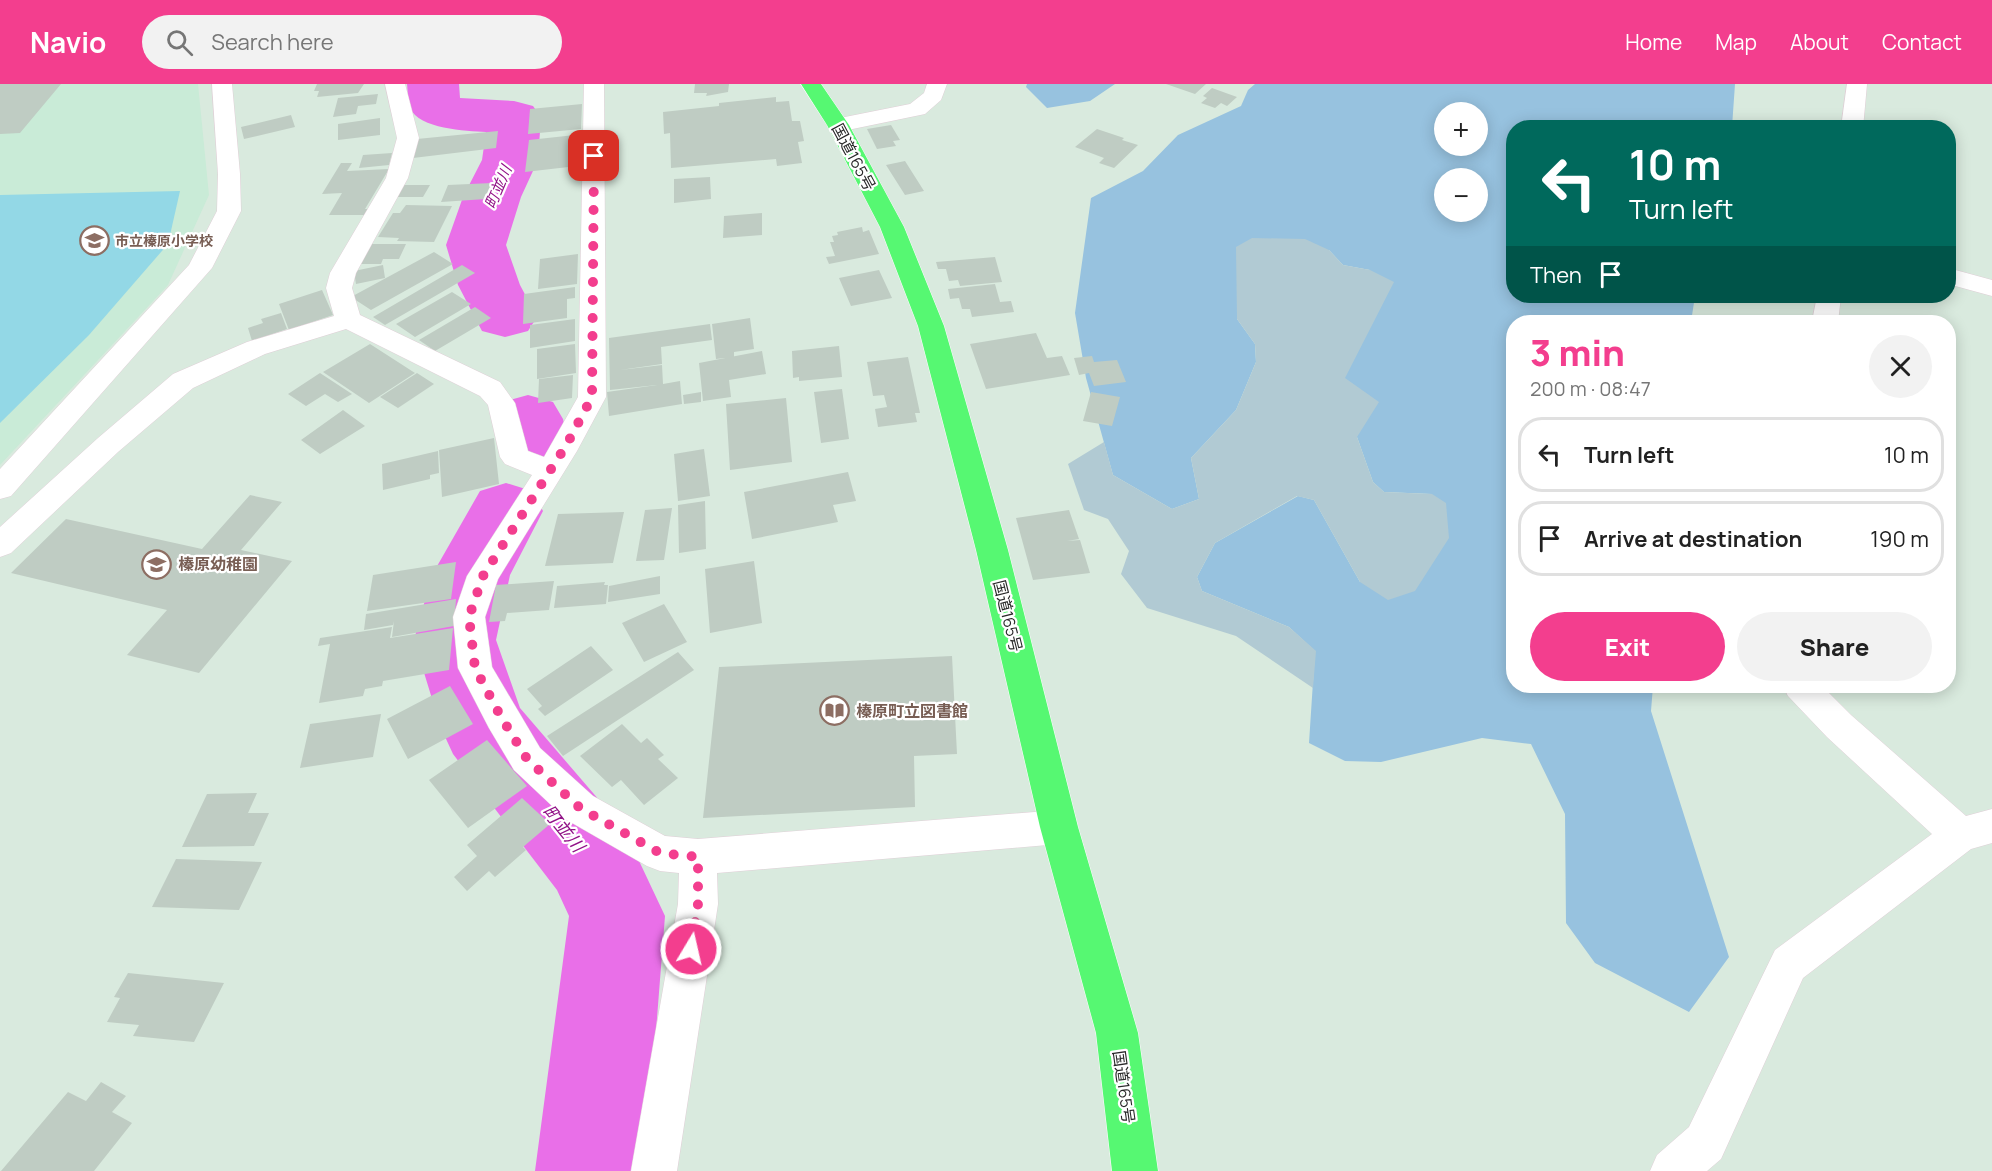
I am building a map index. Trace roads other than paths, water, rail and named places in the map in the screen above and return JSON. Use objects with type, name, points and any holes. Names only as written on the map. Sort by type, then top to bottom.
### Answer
[{"type":"highway","name":"国道165号","points":[[811,84],[838,125],[892,227],[931,326],[992,550],[1059,827],[1117,1033],[1135,1171]]},
{"type":"street","points":[[0,488],[200,268],[229,211],[230,174],[222,84]]},
{"type":"street","points":[[348,320],[339,288],[343,273],[397,178],[408,138],[395,84]]},
{"type":"street","points":[[594,84],[592,397],[550,471],[483,576],[469,617],[475,668],[527,759],[580,808],[660,853],[698,857],[1059,827]]},
{"type":"street","points":[[838,125],[917,109],[934,96],[937,84]]},
{"type":"street","points":[[1853,120],[1857,84]]},
{"type":"street","points":[[1956,278],[1992,288]]},
{"type":"street","points":[[0,545],[108,445],[183,381],[256,348],[348,320],[490,389],[501,403],[515,457],[550,471]]},
{"type":"street","points":[[1672,1171],[1705,1143],[1789,964],[1976,830],[1839,726],[1807,693]]},
{"type":"street","points":[[654,1171],[698,904],[698,857]]},
{"type":"waterway","name":"町並川","points":[[433,84],[435,107],[459,115],[514,117],[510,160],[492,197],[476,245],[489,285],[505,317]]},
{"type":"waterway","name":"町並川","points":[[528,419],[533,442]]},
{"type":"waterway","name":"町並川","points":[[506,511],[471,575],[455,640],[484,728],[591,860],[617,916],[590,1171]]},
{"type":"place","name":"市立榛原小学校","points":[[94,240]]},
{"type":"place","name":"榛原幼稚園","points":[[157,564]]},
{"type":"place","name":"榛原町立図書館","points":[[835,711]]}]
